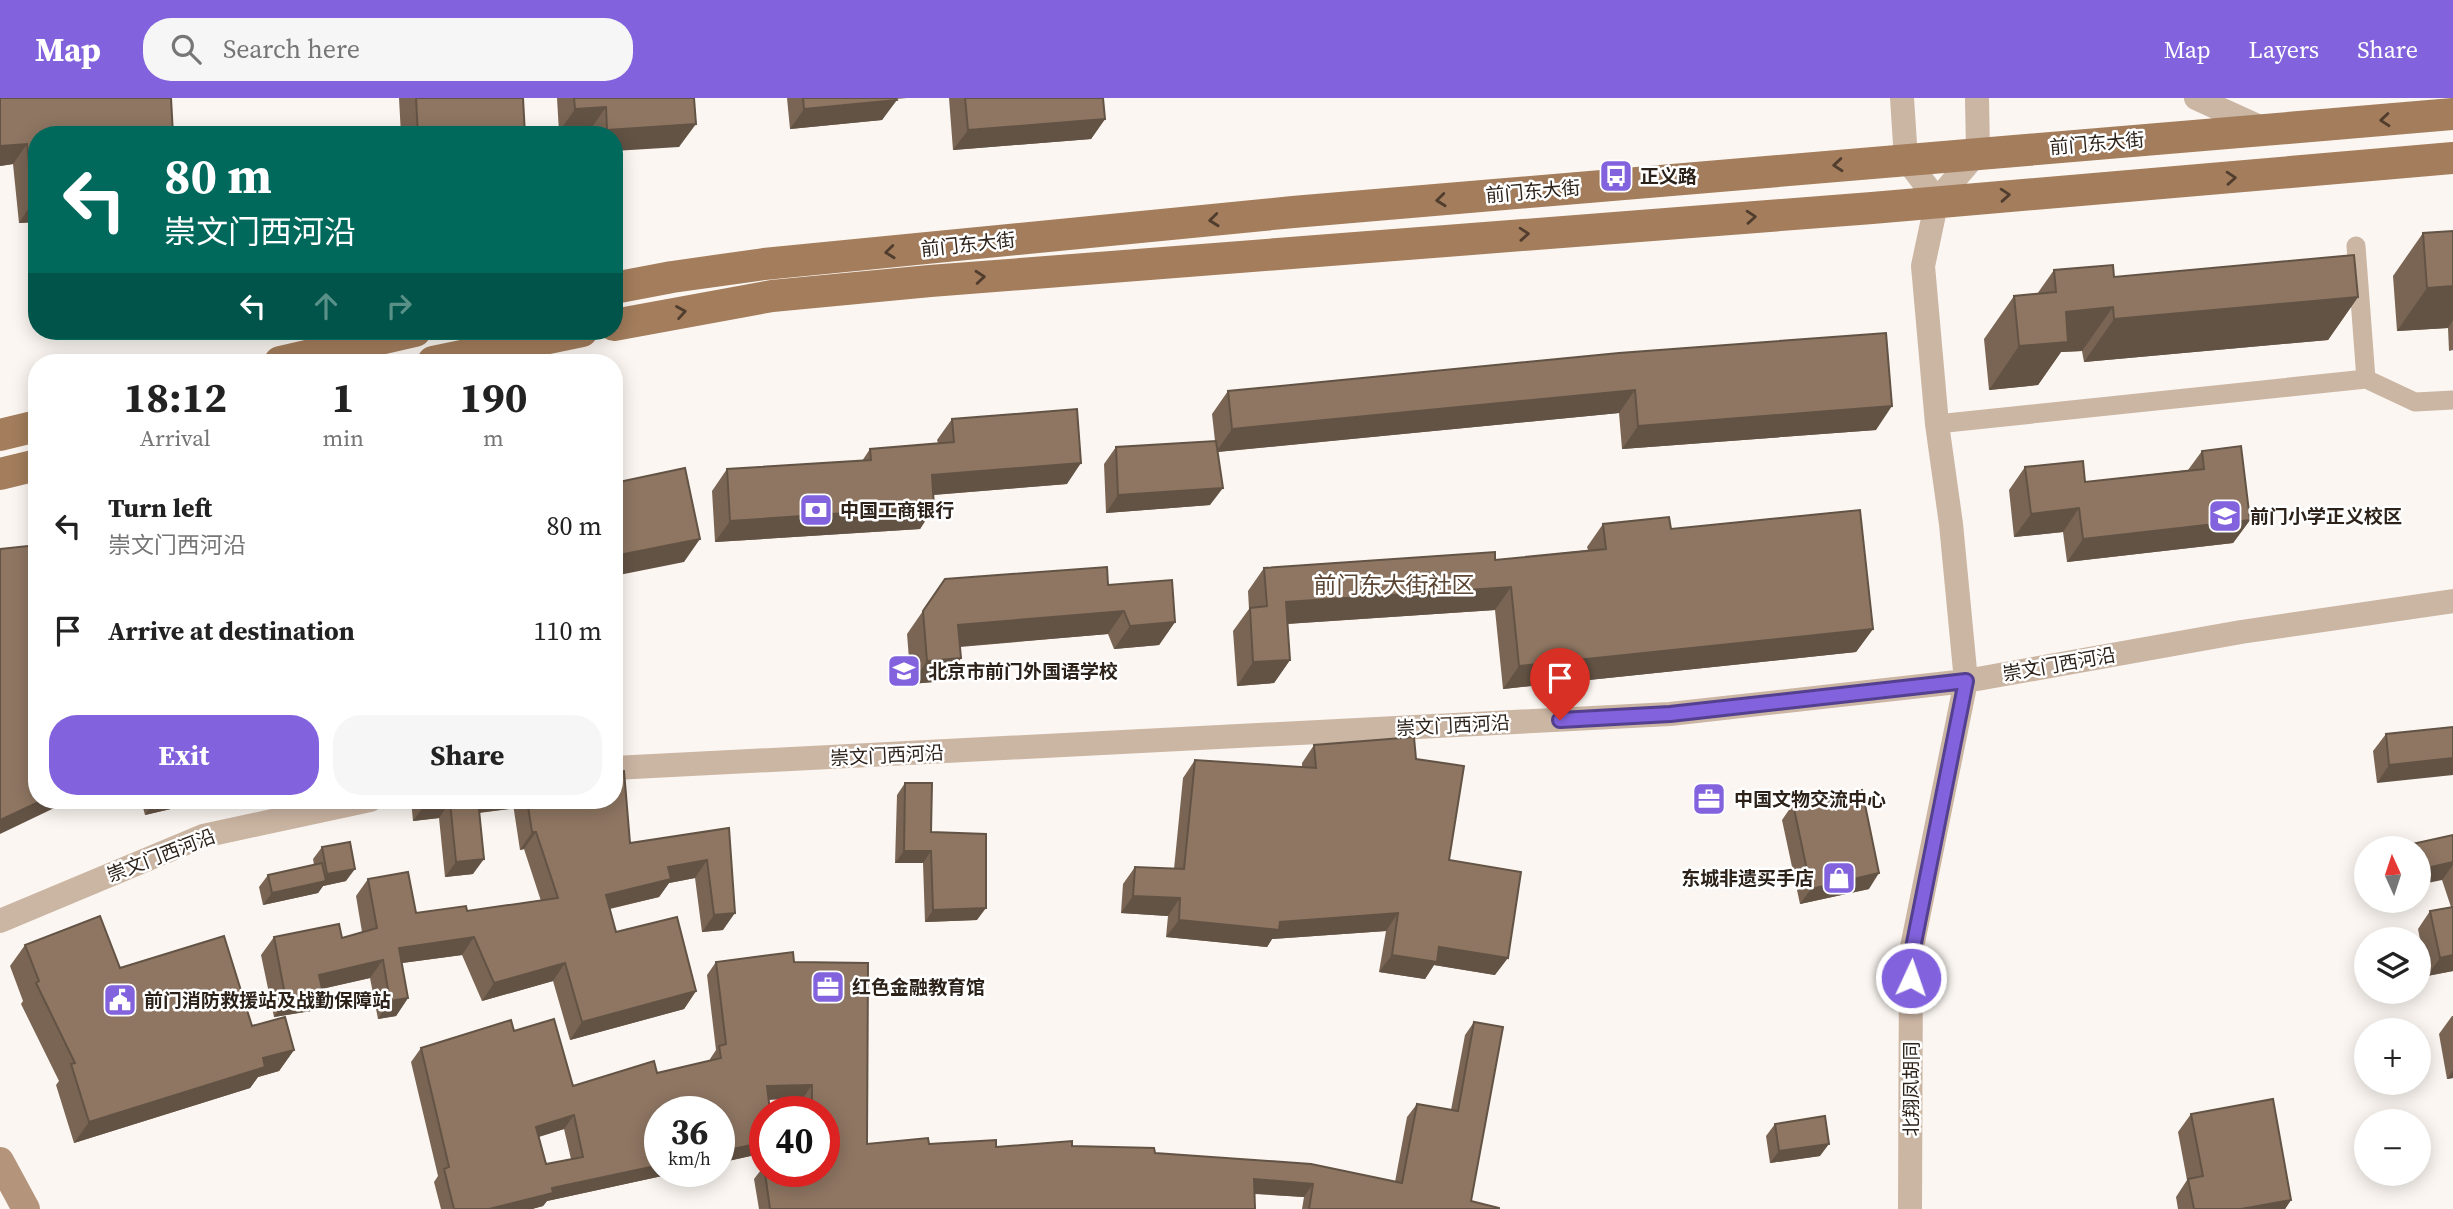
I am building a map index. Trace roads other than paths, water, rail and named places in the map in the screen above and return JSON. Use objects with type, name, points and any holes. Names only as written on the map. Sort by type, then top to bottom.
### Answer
[{"type":"main road","name":"前门东大街","points":[[623,286],[672,276],[818,259],[1293,212],[1978,152],[2453,114]]},
{"type":"main road","name":"前门东大街","points":[[623,322],[772,296],[904,283],[2453,158]]},
{"type":"main road","points":[[315,354],[376,340]]},
{"type":"main road","points":[[471,354],[539,340]]},
{"type":"main road","points":[[0,435],[28,427]]},
{"type":"main road","points":[[0,474],[28,467]]},
{"type":"main road","points":[[0,1161],[26,1209]]},
{"type":"street","points":[[1902,98],[1906,159],[1937,200],[1978,152],[1977,98]]},
{"type":"street","points":[[2196,98],[2264,129]]},
{"type":"street","name":"北翔凤胡同","points":[[1910,1209],[1912,953],[1966,681],[1951,524],[1937,424],[1923,266],[1937,200]]},
{"type":"street","points":[[2356,246],[2366,379]]},
{"type":"street","points":[[1937,424],[2366,379],[2415,402],[2453,400]]},
{"type":"street","name":"崇文门西河沿","points":[[623,768],[1670,714],[1966,681],[2241,632],[2453,601]]},
{"type":"street","name":"崇文门西河沿","points":[[0,921],[203,836],[328,809]]},
{"type":"place","name":"正义路","points":[[1616,176]]},
{"type":"place","name":"中国工商银行","points":[[816,510]]},
{"type":"place","name":"前门小学正义校区","points":[[2225,516]]},
{"type":"place","name":"北京市前门外国语学校","points":[[904,671]]},
{"type":"place","name":"中国文物交流中心","points":[[1709,799]]},
{"type":"place","name":"东城非遗买手店","points":[[1839,878]]},
{"type":"place","name":"红色金融教育馆","points":[[828,987]]},
{"type":"place","name":"前门消防救援站及战勤保障站","points":[[120,1000]]},
{"type":"district","name":"前门东大街社区","points":[[1394,585]]}]
